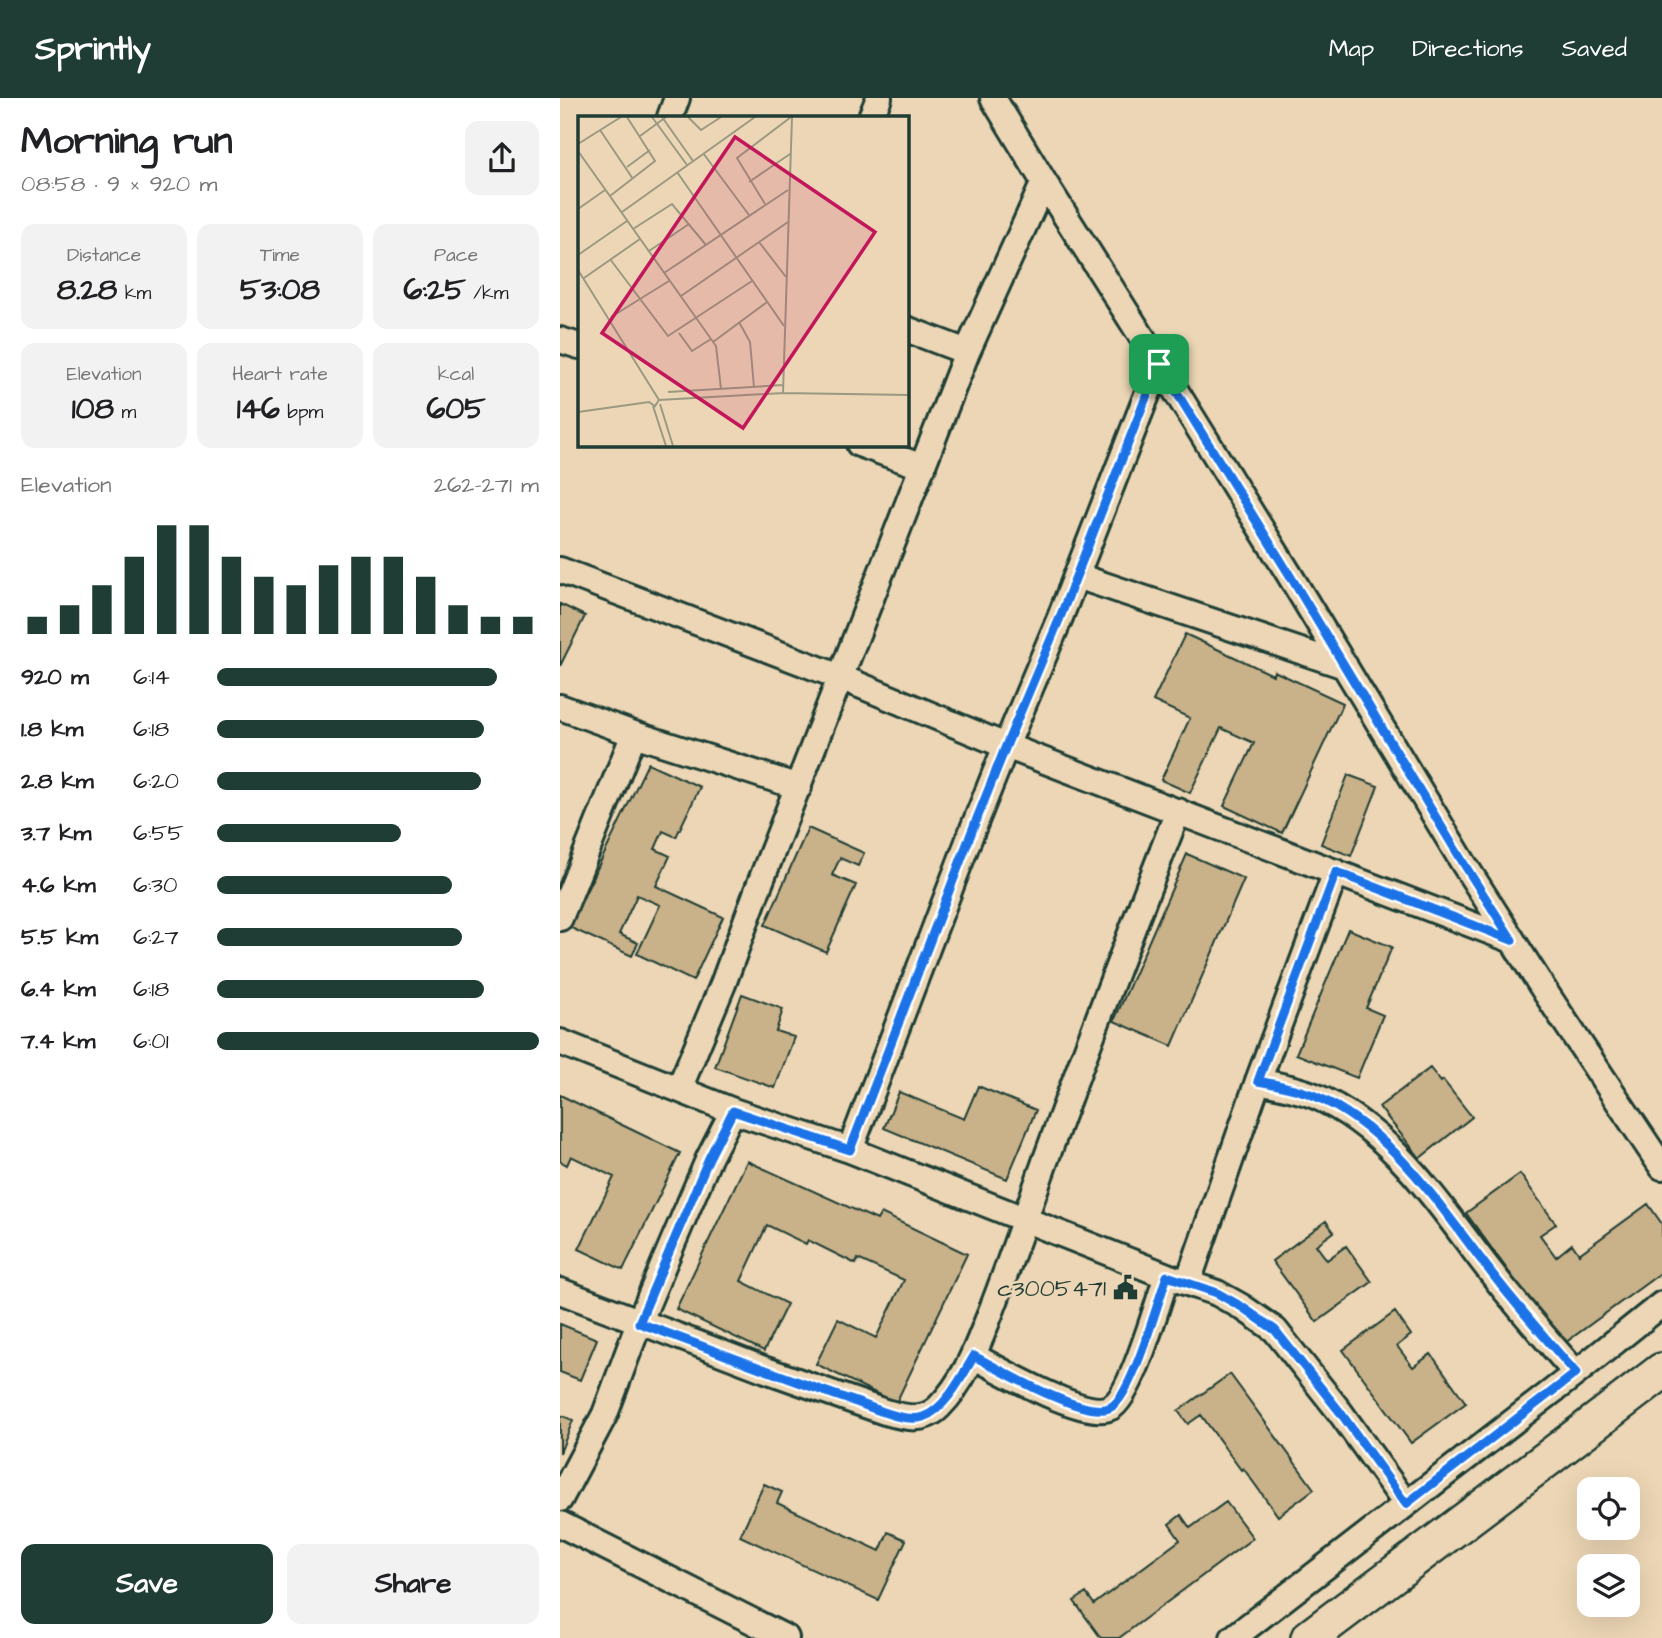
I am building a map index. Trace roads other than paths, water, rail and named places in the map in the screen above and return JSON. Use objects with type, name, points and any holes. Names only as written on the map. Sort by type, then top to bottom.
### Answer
[{"type":"street","points":[[670,116],[677,98]]},
{"type":"street","points":[[871,116],[878,98]]},
{"type":"street","points":[[993,98],[1345,666],[1464,864],[1662,1167]]},
{"type":"street","points":[[679,1089],[723,984],[967,352],[1044,183]]},
{"type":"street","points":[[908,330],[967,352]]},
{"type":"street","points":[[560,340],[578,346]]},
{"type":"street","points":[[850,1150],[1006,746],[1077,576],[1159,364]]},
{"type":"street","points":[[865,446],[923,467]]},
{"type":"street","points":[[560,570],[841,677],[1006,746],[1512,940]]},
{"type":"street","points":[[1077,576],[1345,666]]},
{"type":"street","points":[[560,707],[634,734],[799,787]]},
{"type":"street","points":[[560,918],[634,734]]},
{"type":"street","points":[[560,1291],[828,1393],[904,1417],[918,1418],[934,1411],[954,1388],[974,1356],[1178,811]]},
{"type":"street","points":[[974,1356],[1074,1405],[1099,1410],[1111,1408],[1120,1399],[1177,1279],[1258,1081],[1336,872]]},
{"type":"street","points":[[560,1042],[733,1111],[850,1150],[1217,1293],[1275,1330],[1340,1412],[1406,1504]]},
{"type":"street","points":[[1258,1081],[1291,1087],[1337,1108],[1391,1149],[1434,1198],[1515,1304],[1576,1373]]},
{"type":"street","points":[[560,1499],[605,1414],[639,1323],[709,1158],[733,1111]]},
{"type":"street","points":[[1234,1638],[1662,1304]]},
{"type":"street","points":[[1309,1638],[1662,1371]]},
{"type":"street","points":[[560,1524],[786,1638]]},
{"type":"place","name":"c3005471","points":[[1126,1288]]}]
